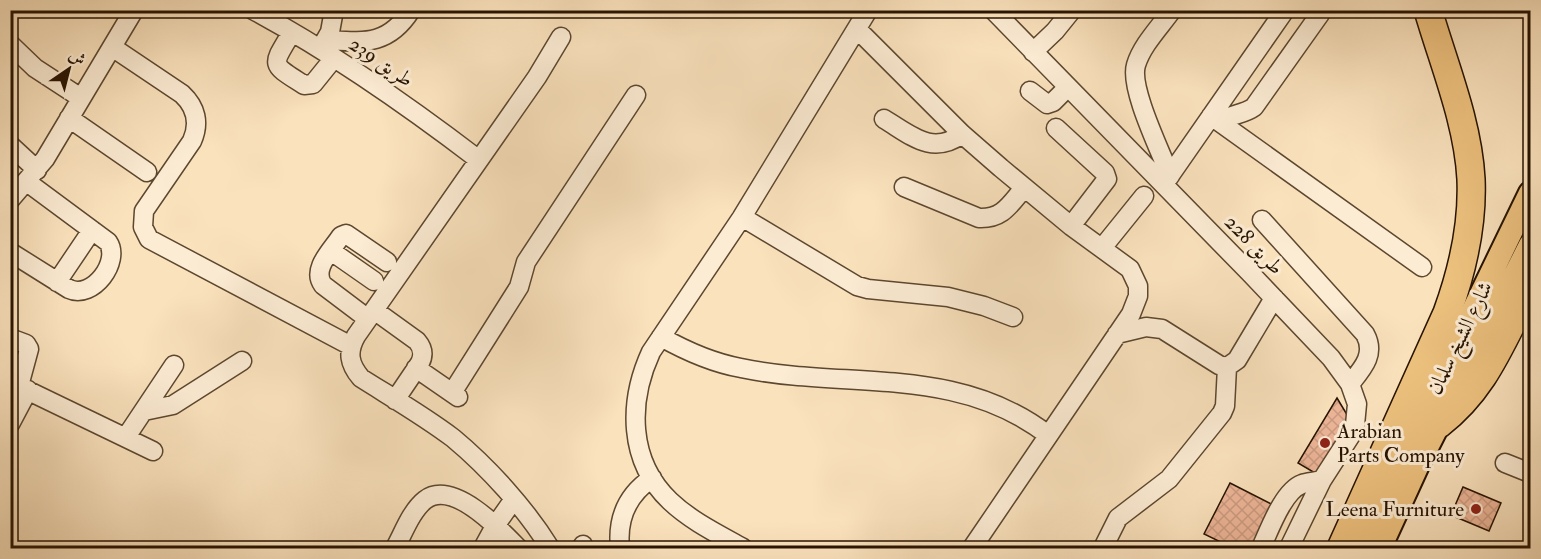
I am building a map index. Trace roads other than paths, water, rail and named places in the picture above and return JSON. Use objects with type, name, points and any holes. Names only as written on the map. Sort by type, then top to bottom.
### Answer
[{"type":"highway","points":[[1341,549],[1447,313],[1460,276],[1468,237],[1471,197],[1469,157],[1460,118],[1428,10]]},
{"type":"highway","points":[[1439,424],[1461,405],[1480,383],[1530,288]]},
{"type":"main road","name":"شارع الشيخ سلمان","points":[[1358,549],[1530,193]]},
{"type":"main road","name":"شارع الشيخ سلمان","points":[[1380,549],[1439,424],[1530,245]]},
{"type":"lane","points":[[10,200],[32,176],[135,10]]},
{"type":"lane","name":"طريق 239","points":[[253,10],[327,49],[478,160]]},
{"type":"lane","points":[[292,32],[277,56],[276,63],[279,69],[304,85],[310,85],[316,82],[327,49],[334,10]]},
{"type":"lane","points":[[327,49],[380,39],[396,29],[411,10]]},
{"type":"lane","points":[[743,549],[690,518],[668,500],[652,478],[638,444],[634,426],[635,398],[642,371],[661,337],[742,217],[868,10]]},
{"type":"lane","name":"طريق 228","points":[[993,10],[1068,87],[1167,180],[1331,358],[1350,384],[1357,404],[1355,425],[1322,480],[1288,549]]},
{"type":"lane","points":[[1033,52],[1055,31],[1072,10]]},
{"type":"lane","points":[[1167,180],[1137,91],[1134,73],[1144,48],[1172,10]]},
{"type":"lane","points":[[1167,180],[1216,119],[1285,10]]},
{"type":"lane","points":[[1216,119],[1244,113],[1254,107],[1320,14]]},
{"type":"lane","points":[[857,29],[962,134],[1071,226],[1130,269],[1138,286],[1136,305],[1048,435],[977,546]]},
{"type":"lane","points":[[550,549],[514,499],[454,439],[361,378],[353,369],[350,358],[351,346],[371,315],[537,77],[561,37]]},
{"type":"lane","points":[[10,44],[50,80],[81,98]]},
{"type":"lane","points":[[112,47],[182,94],[189,100],[196,116],[192,141],[144,211],[143,227],[149,238],[351,346]]},
{"type":"lane","points":[[1030,91],[1047,104],[1053,102],[1068,87]]},
{"type":"lane","points":[[416,368],[455,395],[519,287],[526,262],[636,95]]},
{"type":"lane","points":[[69,118],[147,172]]},
{"type":"lane","points":[[884,119],[927,143],[940,145],[962,134]]},
{"type":"lane","points":[[1216,119],[1422,267]]},
{"type":"lane","points":[[1056,128],[1105,173],[1107,179],[1071,226]]},
{"type":"lane","points":[[10,145],[32,176],[111,246],[113,255],[110,264],[95,285],[86,291],[75,292],[10,252]]},
{"type":"lane","points":[[904,187],[980,218],[992,218],[1005,211],[1024,188]]},
{"type":"lane","points":[[1102,248],[1144,196]]},
{"type":"lane","points":[[742,217],[856,286],[948,297],[984,306],[1013,317]]},
{"type":"lane","points":[[1262,220],[1369,340],[1369,355],[1363,368],[1350,384]]},
{"type":"lane","points":[[57,282],[92,230]]},
{"type":"lane","points":[[387,262],[348,235],[341,236],[320,268],[319,279],[323,285],[420,344],[423,356],[395,399]]},
{"type":"lane","points":[[331,251],[374,282]]},
{"type":"lane","points":[[1117,334],[1146,327],[1162,329],[1219,365],[1227,367],[1237,360],[1274,298]]},
{"type":"lane","points":[[661,337],[692,352],[740,368],[876,382],[912,383],[950,390],[1007,409],[1048,435]]},
{"type":"lane","points":[[10,338],[26,344],[29,349],[10,424]]},
{"type":"lane","points":[[144,411],[173,405],[243,361]]},
{"type":"lane","points":[[126,437],[174,365]]},
{"type":"lane","points":[[1103,549],[1119,518],[1169,479],[1221,413],[1225,406],[1227,367]]},
{"type":"lane","points":[[19,386],[153,451]]},
{"type":"lane","points":[[1505,463],[1530,473]]},
{"type":"lane","points":[[620,549],[619,531],[624,510],[635,492],[652,478]]},
{"type":"lane","points":[[1261,549],[1283,502],[1291,492],[1302,484],[1322,480]]},
{"type":"lane","points":[[395,549],[418,506],[429,497],[436,495],[451,495],[495,526],[518,549]]},
{"type":"lane","points":[[483,549],[495,526],[514,499]]},
{"type":"place","name":"Arabian Parts Company","points":[[1325,443]]},
{"type":"place","name":"Leena Furniture","points":[[1476,509]]}]
